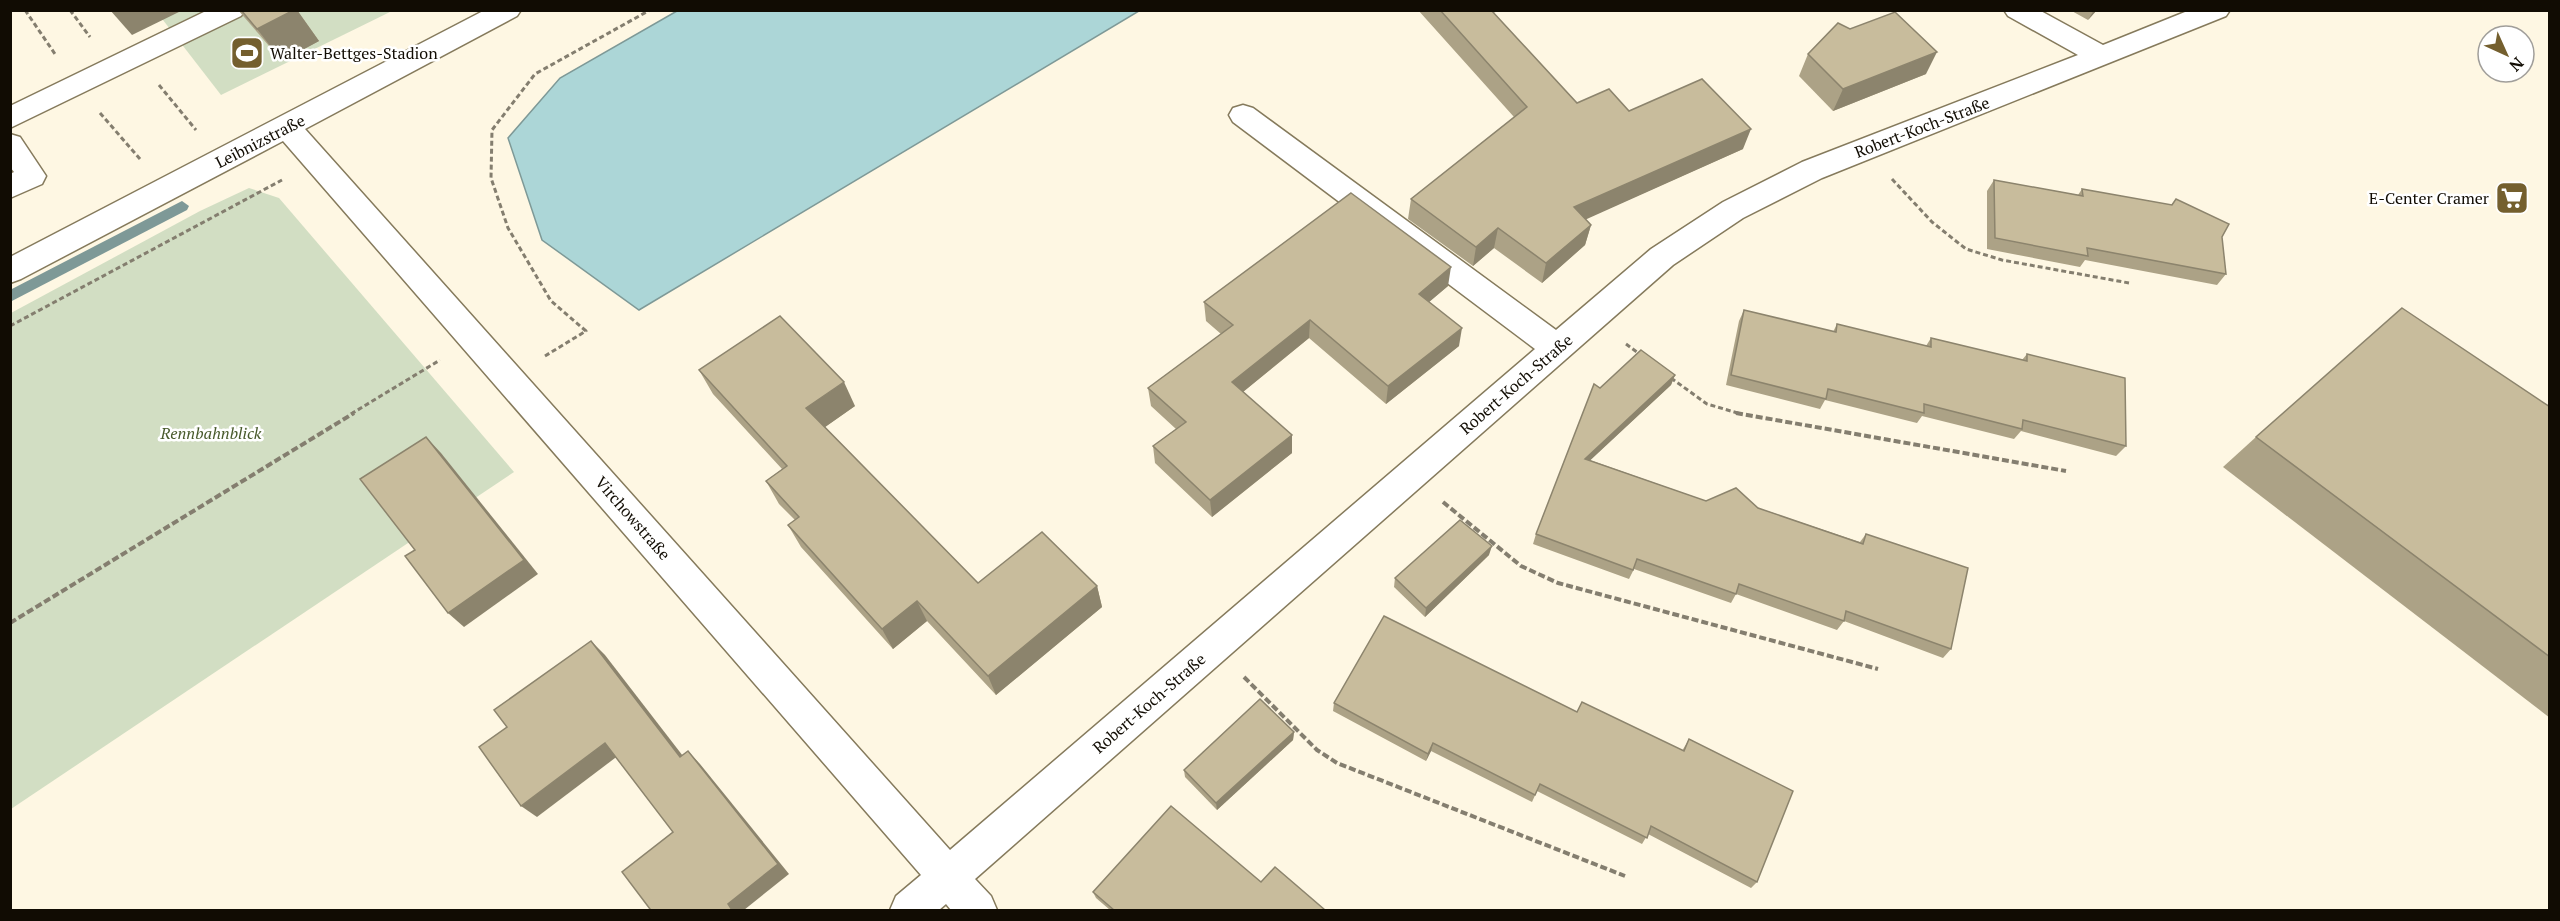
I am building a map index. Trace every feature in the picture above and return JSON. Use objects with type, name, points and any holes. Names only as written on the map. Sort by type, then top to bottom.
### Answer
[{"type":"street","points":[[10,118],[138,58],[232,10]]},
{"type":"street","name":"Leibnizstraße","points":[[10,271],[508,10]]},
{"type":"street","points":[[2017,10],[2102,56]]},
{"type":"street","name":"Robert-Koch-Straße","points":[[910,910],[1662,257],[1733,210],[1812,170],[2217,10]]},
{"type":"street","points":[[1243,115],[1557,348]]},
{"type":"street","name":"Virchowstraße","points":[[287,127],[977,910]]},
{"type":"street","points":[[10,144],[32,176],[10,187]]},
{"type":"path","points":[[509,379],[586,331],[551,301],[508,228],[491,178],[492,130],[535,74],[650,10]]},
{"type":"path","points":[[138,58],[220,161]]},
{"type":"path","points":[[1865,149],[1932,222],[1966,249],[2002,260],[2129,283]]},
{"type":"path","points":[[10,326],[317,161]]},
{"type":"path","points":[[1591,318],[1644,358]]},
{"type":"path","points":[[10,622],[474,340]]},
{"type":"path","points":[[1662,371],[1707,404],[1750,417],[2066,471]]},
{"type":"path","points":[[1410,476],[1521,566],[1558,583],[1878,669]]},
{"type":"path","points":[[1213,647],[1317,750],[1337,763],[1625,876]]},
{"type":"green space","name":"Walter-Bettges-Stadion","points":[[156,11],[392,11],[221,95]]},
{"type":"green space","name":"Rennbahnblick","points":[[249,188],[279,198],[514,472],[11,809],[11,313],[200,211]]},
{"type":"water","points":[[677,11],[1139,11],[639,310],[542,240],[508,138],[560,78]]},
{"type":"building","points":[[241,10],[294,10],[257,29]]},
{"type":"building","points":[[1440,10],[1491,10],[1577,103],[1609,89],[1629,111],[1702,79],[1751,129],[1574,207],[1591,225],[1546,263],[1498,228],[1476,247],[1411,199],[1527,107]]},
{"type":"building","points":[[1895,12],[1937,52],[1843,89],[1808,54],[1838,23],[1850,29]]},
{"type":"building","points":[[1994,180],[2083,196],[2082,189],[2172,205],[2176,199],[2229,224],[2222,237],[2226,274],[2087,248],[2088,256],[1995,238]]},
{"type":"building","points":[[1351,193],[1451,267],[1419,294],[1462,328],[1388,386],[1310,320],[1232,382],[1292,435],[1210,500],[1153,446],[1186,422],[1148,388],[1233,325],[1204,302]]},
{"type":"building","points":[[2402,308],[2550,407],[2550,657],[2256,437]]},
{"type":"building","points":[[1744,310],[1836,332],[1837,324],[1931,347],[1931,338],[2027,361],[2027,354],[2125,378],[2126,446],[2023,420],[2022,429],[1924,404],[1924,413],[1828,389],[1826,399],[1731,375]]},
{"type":"building","points":[[780,316],[844,382],[806,408],[978,583],[1042,532],[1097,586],[988,676],[917,601],[882,629],[788,525],[799,517],[766,481],[787,466],[699,370]]},
{"type":"building","points":[[1641,350],[1675,375],[1585,459],[1706,501],[1736,488],[1758,508],[1863,544],[1866,534],[1968,568],[1951,649],[1846,611],[1844,621],[1739,584],[1736,594],[1637,559],[1633,570],[1536,534],[1594,384],[1600,388]]},
{"type":"building","points":[[426,437],[524,560],[448,613],[405,556],[415,550],[360,479]]},
{"type":"building","points":[[1460,520],[1492,546],[1426,608],[1395,578]]},
{"type":"building","points":[[1384,616],[1577,712],[1582,702],[1684,751],[1689,739],[1793,791],[1757,882],[1651,826],[1647,838],[1540,784],[1535,795],[1433,743],[1428,754],[1334,703]]},
{"type":"building","points":[[591,641],[680,757],[688,751],[778,864],[728,904],[732,910],[649,910],[622,872],[673,832],[605,743],[521,806],[479,747],[507,727],[494,710]]},
{"type":"building","points":[[1260,699],[1294,732],[1216,803],[1184,770]]},
{"type":"building","points":[[1171,806],[1261,882],[1275,867],[1325,910],[1114,910],[1093,892]]},
{"type":"waterway","points":[[10,297],[182,206]]},
{"type":"place","name":"Walter-Bettges-Stadion","points":[[247,53]]},
{"type":"place","name":"E-Center Cramer","points":[[2512,198]]}]
